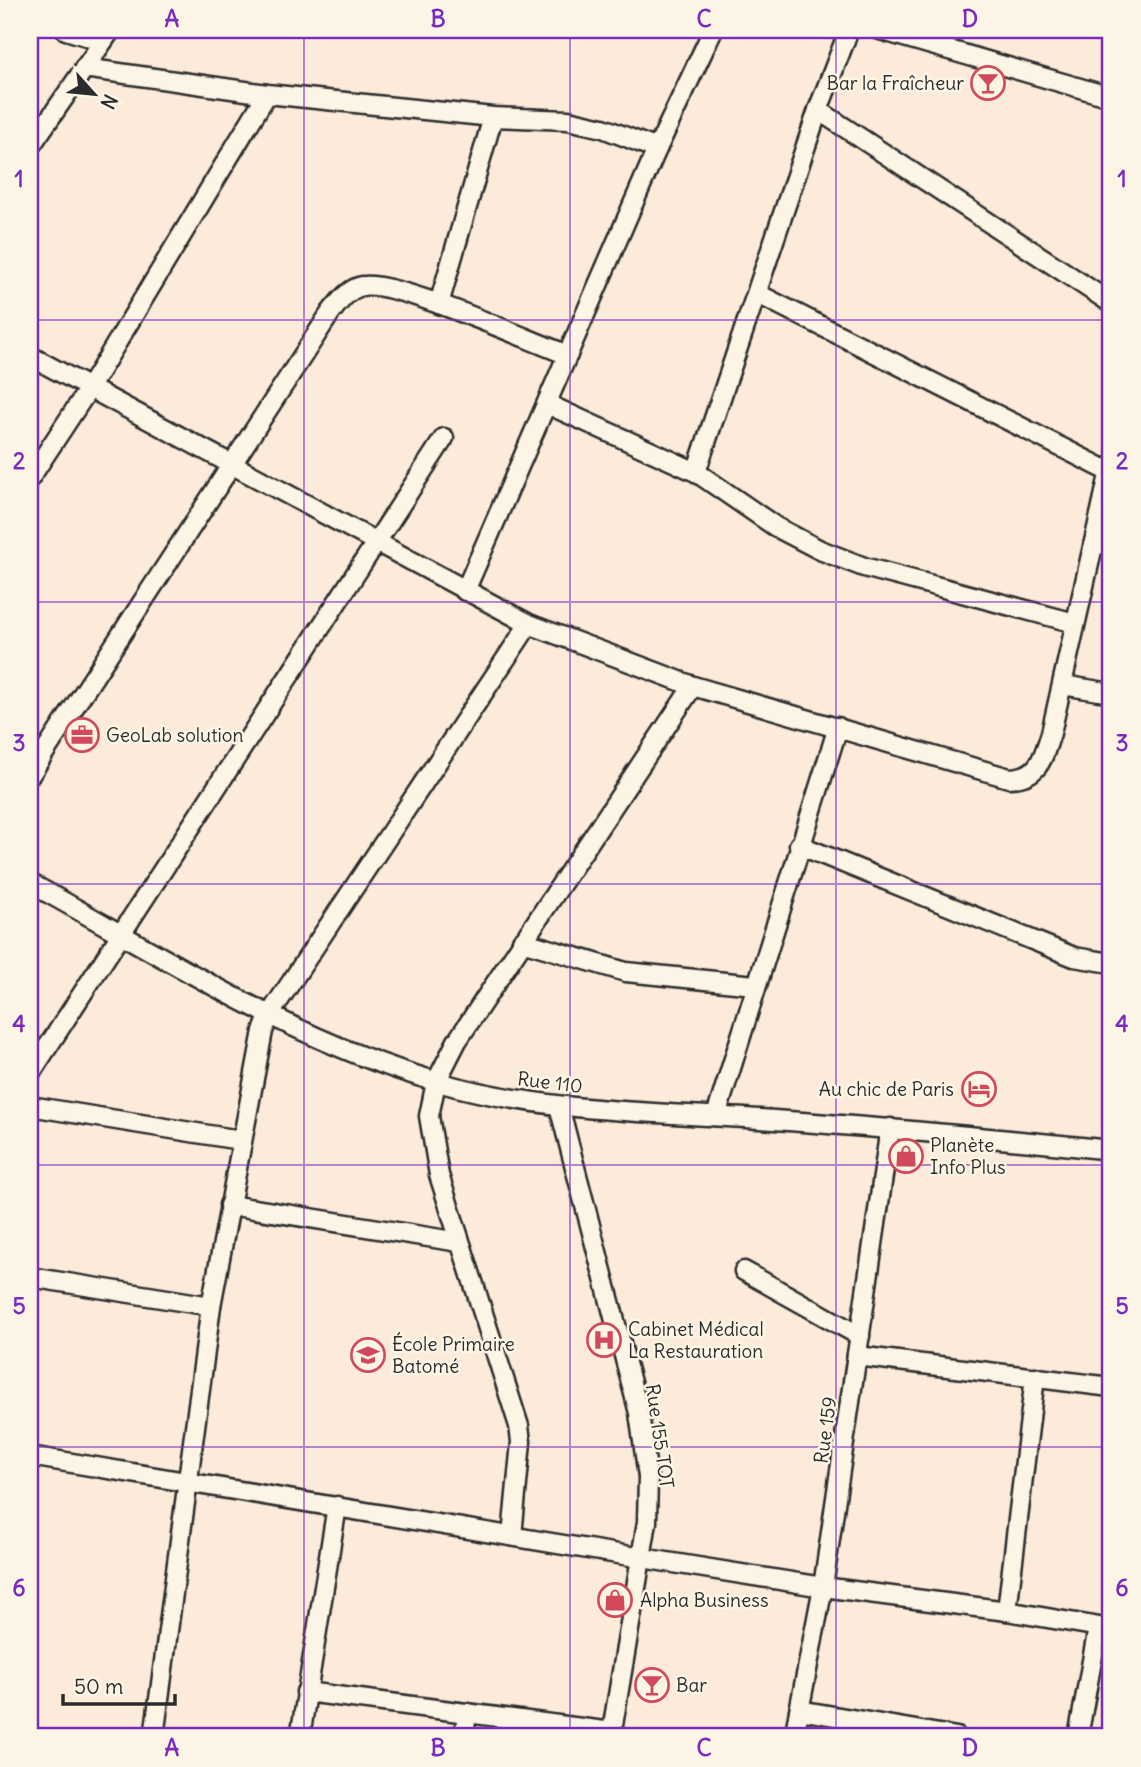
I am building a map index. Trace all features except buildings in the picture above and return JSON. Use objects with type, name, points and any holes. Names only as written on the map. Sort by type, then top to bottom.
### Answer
[{"type":"street","points":[[30,147],[107,35],[66,30]]},
{"type":"street","points":[[465,591],[657,149],[713,30]]},
{"type":"street","points":[[696,472],[818,110],[849,30]]},
{"type":"street","points":[[880,30],[1111,97]]},
{"type":"street","points":[[84,68],[267,94],[493,117],[568,120],[603,128],[657,149]]},
{"type":"street","points":[[30,478],[90,387],[267,94]]},
{"type":"street","points":[[818,110],[1111,303]]},
{"type":"street","points":[[439,304],[493,117]]},
{"type":"street","points":[[30,775],[331,312],[352,289],[370,285],[439,304],[568,355]]},
{"type":"street","points":[[30,356],[528,624],[693,686],[1009,778],[1023,778],[1033,773],[1042,761],[1063,685],[1075,623],[1102,545],[1111,469],[758,294]]},
{"type":"street","points":[[547,404],[696,472],[776,527],[820,551],[864,567],[1075,623]]},
{"type":"street","points":[[30,1074],[444,438]]},
{"type":"street","points":[[154,1737],[211,1306],[257,1050],[270,1014],[528,624]]},
{"type":"street","points":[[1063,685],[1111,693]]},
{"type":"street","points":[[512,1536],[521,1442],[519,1426],[439,1175],[429,1116],[436,1082],[457,1041],[693,686]]},
{"type":"street","points":[[716,1116],[838,727]]},
{"type":"street","points":[[799,845],[1074,957],[1111,963]]},
{"type":"street","name":"Rue 110","points":[[30,883],[270,1014],[347,1049],[436,1082],[483,1094],[559,1106],[890,1128],[1111,1150]]},
{"type":"street","points":[[522,941],[626,972],[755,985]]},
{"type":"street","points":[[30,1106],[240,1140]]},
{"type":"street","name":"Rue 155 TOT","points":[[559,1106],[639,1413],[649,1477],[648,1522],[611,1735]]},
{"type":"street","name":"Rue 159","points":[[794,1737],[823,1587],[890,1128]]},
{"type":"street","points":[[229,1205],[459,1242]]},
{"type":"street","points":[[744,1271],[860,1336]]},
{"type":"street","points":[[30,1276],[211,1306]]},
{"type":"street","points":[[857,1356],[1111,1387]]},
{"type":"street","points":[[1007,1611],[1035,1377]]},
{"type":"street","points":[[30,1456],[823,1587],[1007,1611],[1105,1628],[1079,1737]]},
{"type":"street","points":[[300,1737],[337,1506]]},
{"type":"street","points":[[306,1692],[611,1735]]},
{"type":"street","points":[[799,1710],[957,1737]]},
{"type":"street","points":[[464,1737],[467,1713]]},
{"type":"place","name":"Bar la Fraîcheur","points":[[988,83]]},
{"type":"place","name":"GeoLab solution","points":[[82,735]]},
{"type":"place","name":"Au chic de Paris","points":[[979,1089]]},
{"type":"place","name":"Planète Info Plus","points":[[906,1156]]},
{"type":"place","name":"Cabinet Médical La Restauration","points":[[604,1340]]},
{"type":"place","name":"École Primaire Batomé","points":[[368,1355]]},
{"type":"place","name":"Alpha Business","points":[[615,1600]]},
{"type":"place","name":"Bar","points":[[652,1685]]}]
